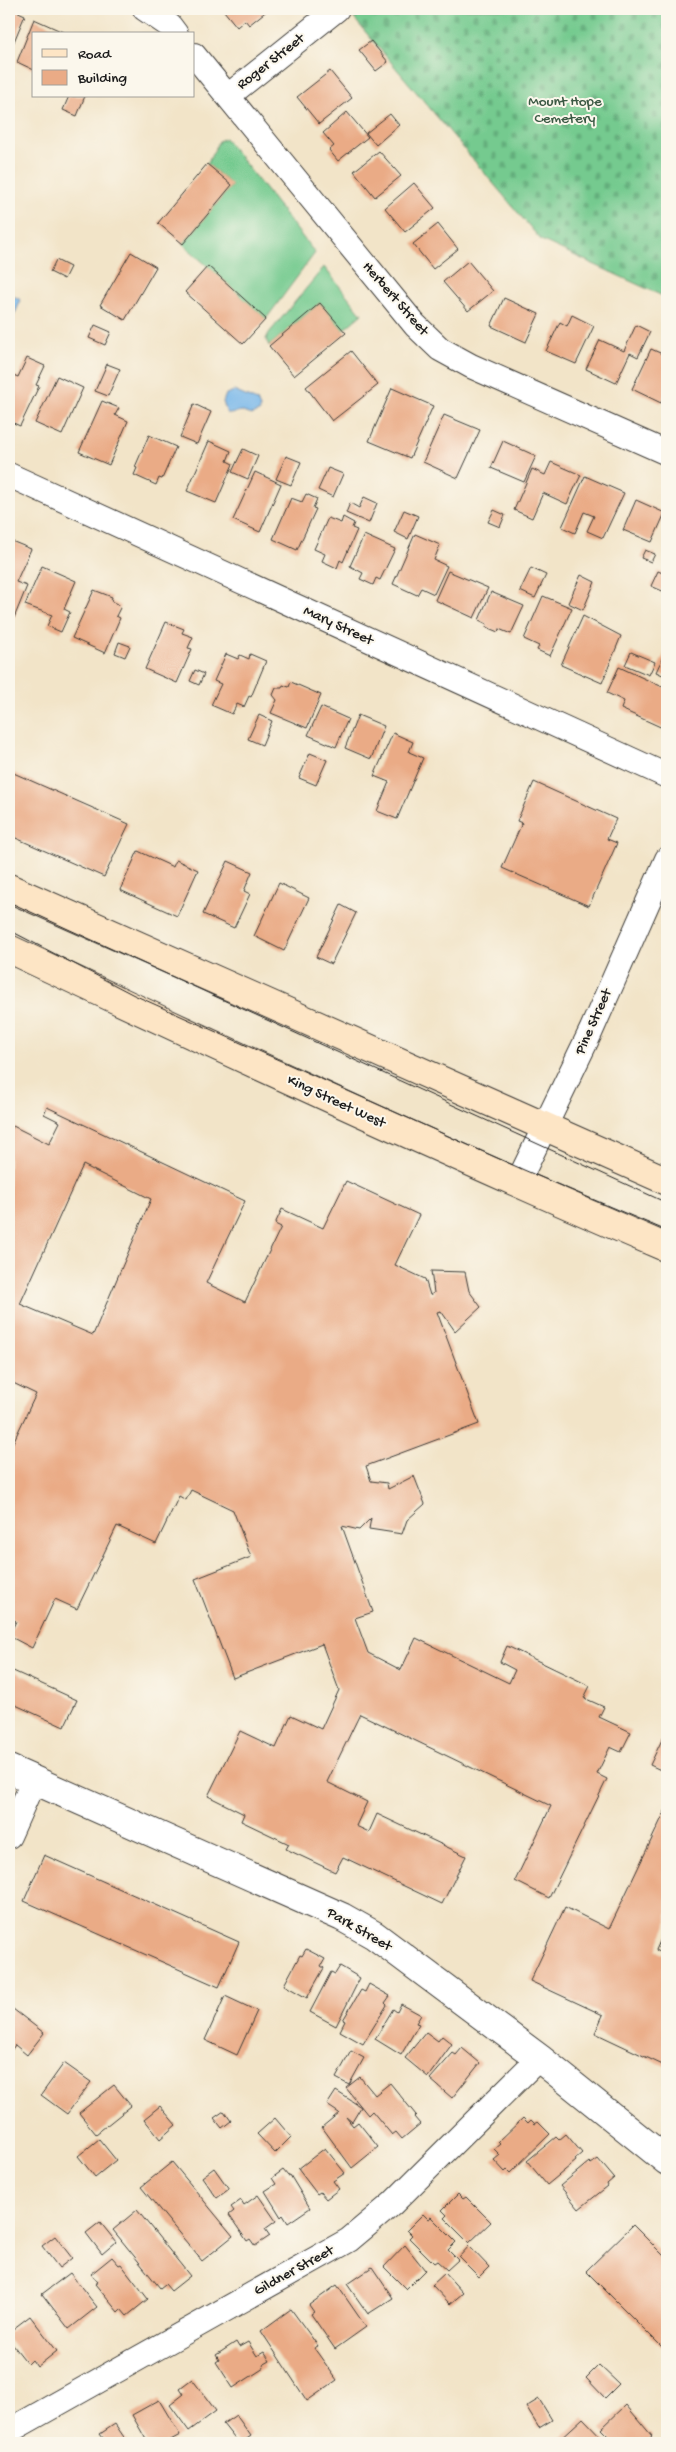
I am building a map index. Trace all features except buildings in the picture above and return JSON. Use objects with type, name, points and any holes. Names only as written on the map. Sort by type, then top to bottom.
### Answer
[{"type":"main road","points":[[9,888],[667,1181]]},
{"type":"main road","name":"King Street West","points":[[9,949],[313,1092],[517,1184],[667,1248]]},
{"type":"street","points":[[146,9],[170,26],[174,32]]},
{"type":"street","name":"Roger Street","points":[[228,96],[337,9]]},
{"type":"street","name":"Herbert Street","points":[[195,56],[415,325],[440,349],[471,366],[667,453]]},
{"type":"street","name":"Mary Street","points":[[9,475],[667,776]]},
{"type":"street","name":"Pine Street","points":[[517,1184],[546,1126],[667,859]]},
{"type":"street","name":"Park Street","points":[[9,1769],[342,1917],[374,1935],[539,2058],[667,2161]]},
{"type":"street","points":[[9,1836],[34,1780]]},
{"type":"street","name":"Gildner Street","points":[[9,2431],[350,2240],[392,2204],[539,2058]]},
{"type":"green space","name":"Mount Hope Cemetery","points":[[359,9],[667,9],[667,298],[541,240],[352,16]]},
{"type":"green space","points":[[225,138],[315,253],[266,319],[183,244],[232,185],[207,164],[219,141]]},
{"type":"green space","points":[[324,267],[362,314],[343,330],[320,303],[269,346],[266,339],[269,333]]},
{"type":"water","points":[[9,294],[21,300],[12,320],[9,318]]},
{"type":"water","points":[[234,391],[257,401],[260,408],[259,412],[251,415],[240,411],[231,414],[227,413],[223,402],[226,394]]},
{"type":"tram line","points":[[9,902],[667,1203]]},
{"type":"tram line","points":[[9,930],[134,995],[524,1170],[667,1231]]}]
